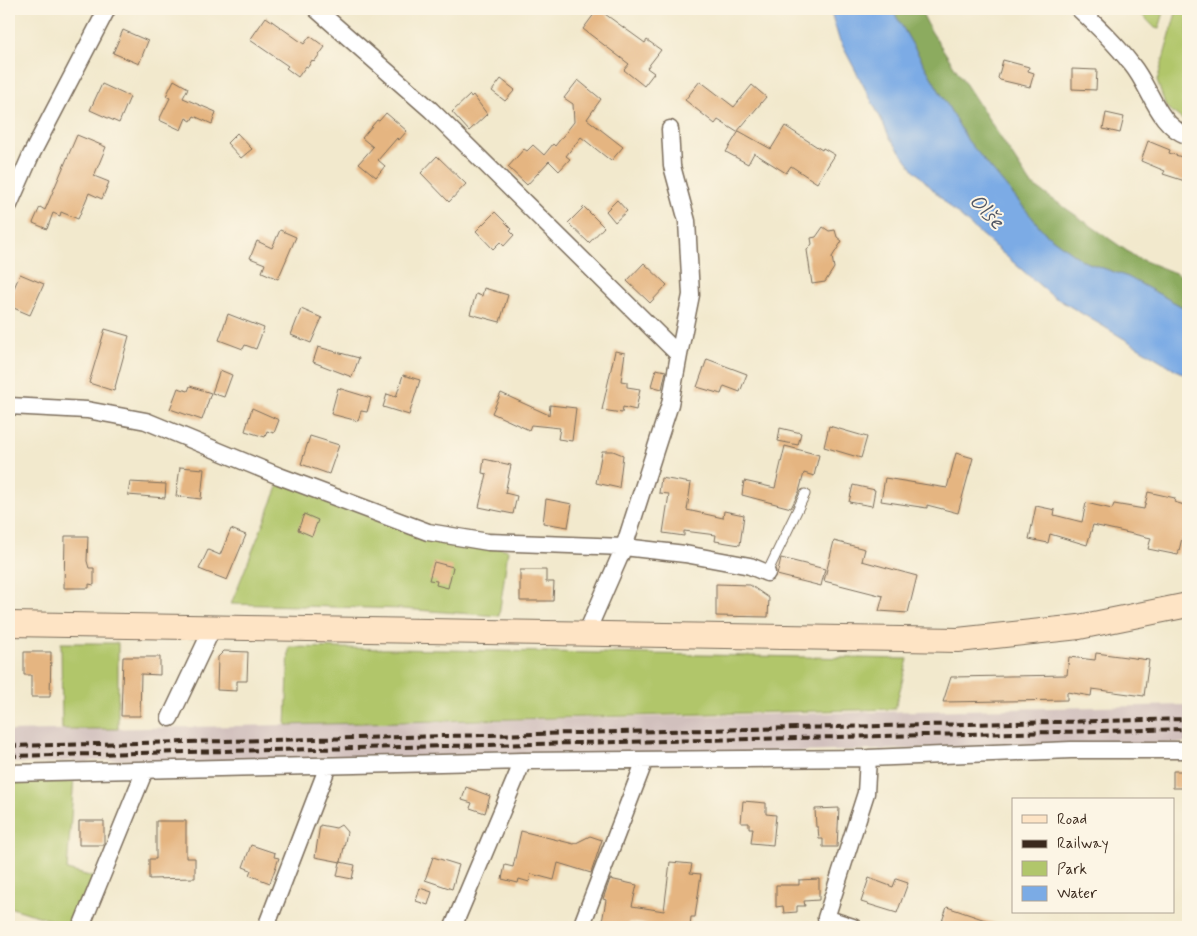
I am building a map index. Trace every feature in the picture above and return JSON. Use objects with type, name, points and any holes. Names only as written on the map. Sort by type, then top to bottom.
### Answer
[{"type":"main road","points":[[9,624],[958,640],[1080,627],[1188,605]]},
{"type":"street","points":[[9,205],[31,155],[107,9]]},
{"type":"street","points":[[316,9],[431,110],[679,355]]},
{"type":"street","points":[[1078,9],[1107,36],[1134,67],[1150,98],[1176,132],[1188,136]]},
{"type":"street","points":[[586,634],[624,548],[670,404],[691,295],[687,220],[672,166],[670,129]]},
{"type":"street","points":[[9,406],[87,410],[146,421],[279,476],[428,532],[488,542],[624,548],[686,554],[750,566],[767,573]]},
{"type":"street","points":[[170,718],[213,627]]},
{"type":"street","points":[[9,773],[523,761],[868,758],[1071,750],[1188,750]]},
{"type":"street","points":[[853,927],[824,922],[866,793],[868,758]]},
{"type":"street","points":[[581,927],[645,760]]},
{"type":"street","points":[[453,927],[523,761]]},
{"type":"street","points":[[266,927],[328,766]]},
{"type":"street","points":[[81,927],[145,770]]},
{"type":"lane","points":[[767,573],[805,494]]},
{"type":"shaded area","points":[[1188,705],[1188,743],[143,767],[129,760],[91,761],[85,764],[73,761],[41,764],[9,763],[9,731]]},
{"type":"green space","points":[[892,9],[920,9],[931,31],[1031,184],[1137,258],[1188,278],[1188,310],[1128,277],[1083,261],[1045,233],[968,141]]},
{"type":"green space","points":[[1136,9],[1165,9],[1159,29],[1155,28]]},
{"type":"green space","points":[[1177,9],[1188,9],[1188,124],[1166,107],[1157,81]]},
{"type":"green space","points":[[280,482],[508,550],[499,616],[403,609],[231,604]]},
{"type":"green space","points":[[61,643],[118,643],[118,729],[62,729]]},
{"type":"green space","points":[[289,647],[908,659],[895,709],[286,725]]},
{"type":"green space","points":[[9,777],[74,777],[67,870],[97,878],[74,927],[9,907]]},
{"type":"water","name":"Olše","points":[[830,9],[892,9],[968,141],[1045,233],[1083,261],[1128,277],[1188,310],[1188,377],[1051,295],[954,211],[915,171],[890,138],[839,39]]},
{"type":"building","points":[[598,9],[645,43],[647,40],[661,50],[647,68],[654,73],[644,86],[624,70],[629,64],[583,29]]},
{"type":"building","points":[[266,17],[304,44],[310,36],[325,47],[314,62],[312,60],[298,77],[286,68],[288,66],[250,40]]},
{"type":"building","points":[[123,30],[148,41],[139,64],[113,53]]},
{"type":"building","points":[[1003,60],[1029,67],[1028,71],[1034,73],[1030,87],[998,78]]},
{"type":"building","points":[[1072,69],[1097,70],[1096,90],[1072,89]]},
{"type":"building","points":[[501,79],[515,90],[505,101],[492,91]]},
{"type":"building","points":[[174,80],[188,88],[183,98],[216,112],[212,124],[194,116],[191,121],[186,118],[181,130],[159,120],[170,98],[166,96]]},
{"type":"building","points":[[578,80],[601,99],[587,119],[623,147],[611,161],[581,137],[566,156],[570,159],[559,171],[549,161],[527,185],[508,167],[524,149],[527,151],[533,145],[544,155],[553,144],[555,146],[574,122],[573,104],[564,98]]},
{"type":"building","points":[[700,81],[734,107],[752,85],[766,97],[737,132],[718,120],[715,124],[685,100]]},
{"type":"building","points":[[102,84],[130,97],[119,123],[90,110]]},
{"type":"building","points":[[470,95],[471,97],[473,95],[487,114],[469,131],[452,112]]},
{"type":"building","points":[[386,113],[407,131],[399,140],[397,138],[378,160],[385,166],[376,177],[359,163],[373,147],[362,138],[377,120],[379,121]]},
{"type":"building","points":[[1106,113],[1124,117],[1120,133],[1103,129]]},
{"type":"building","points":[[785,126],[822,150],[823,148],[835,155],[817,183],[791,166],[786,173],[754,153],[748,164],[726,152],[739,131],[771,149]]},
{"type":"building","points":[[237,133],[252,149],[241,158],[227,143]]},
{"type":"building","points":[[77,135],[106,147],[94,176],[109,182],[102,199],[89,193],[78,219],[61,212],[60,216],[53,213],[47,229],[33,223],[40,207],[45,210]]},
{"type":"building","points":[[1148,141],[1170,150],[1169,153],[1188,159],[1188,182],[1163,174],[1165,171],[1141,161]]},
{"type":"building","points":[[437,156],[466,184],[449,202],[421,173]]},
{"type":"building","points":[[617,200],[627,211],[615,222],[606,211]]},
{"type":"building","points":[[584,207],[604,227],[589,243],[568,223]]},
{"type":"building","points":[[495,212],[512,229],[510,231],[514,235],[504,246],[500,242],[493,249],[476,231]]},
{"type":"building","points":[[823,227],[829,231],[835,230],[837,237],[842,241],[832,257],[834,268],[825,282],[812,284],[807,250],[812,244],[811,238],[816,237]]},
{"type":"building","points":[[280,230],[296,237],[278,279],[262,272],[265,264],[250,258],[257,241],[272,248]]},
{"type":"building","points":[[644,263],[667,285],[650,303],[627,281]]},
{"type":"building","points":[[20,274],[44,284],[30,315],[9,306],[9,300]]},
{"type":"building","points":[[484,288],[508,295],[500,322],[470,314],[476,294],[482,296]]},
{"type":"building","points":[[301,309],[322,318],[311,343],[291,335]]},
{"type":"building","points":[[228,314],[264,328],[256,349],[245,345],[243,349],[219,340]]},
{"type":"building","points":[[105,329],[129,336],[114,391],[89,383]]},
{"type":"building","points":[[318,347],[359,358],[352,377],[313,362]]},
{"type":"building","points":[[615,351],[625,353],[621,381],[627,382],[627,387],[640,389],[636,410],[623,407],[622,413],[602,410]]},
{"type":"building","points":[[707,359],[747,374],[740,392],[724,386],[721,394],[697,387]]},
{"type":"building","points":[[656,369],[666,371],[662,389],[651,386]]},
{"type":"building","points":[[220,370],[232,375],[224,397],[212,393]]},
{"type":"building","points":[[403,375],[420,380],[409,415],[383,407],[387,394],[396,397]]},
{"type":"building","points":[[190,386],[211,393],[202,420],[170,409],[178,388],[188,391]]},
{"type":"building","points":[[338,388],[371,398],[367,412],[361,411],[358,421],[331,414]]},
{"type":"building","points":[[501,393],[549,415],[550,405],[576,408],[572,441],[558,439],[560,428],[531,425],[529,430],[492,413]]},
{"type":"building","points":[[252,408],[279,420],[274,433],[267,431],[265,437],[245,431]]},
{"type":"building","points":[[829,426],[867,437],[861,458],[824,447]]},
{"type":"building","points":[[780,428],[801,433],[798,445],[778,441]]},
{"type":"building","points":[[310,436],[339,445],[329,474],[301,464]]},
{"type":"building","points":[[785,446],[819,455],[814,476],[804,473],[799,492],[791,508],[742,495],[744,481],[775,488]]},
{"type":"building","points":[[602,451],[613,451],[623,455],[619,488],[596,483]]},
{"type":"building","points":[[956,453],[973,458],[958,513],[927,505],[927,508],[881,501],[885,478],[947,488]]},
{"type":"building","points":[[484,459],[511,465],[505,493],[517,496],[513,514],[479,507],[487,474],[482,473]]},
{"type":"building","points":[[180,467],[204,469],[201,499],[176,496]]},
{"type":"building","points":[[661,478],[691,483],[687,510],[723,518],[724,511],[744,515],[740,545],[715,541],[716,535],[684,531],[684,536],[663,533],[669,494],[659,493]]},
{"type":"building","points":[[130,482],[166,484],[165,498],[128,495]]},
{"type":"building","points":[[853,485],[875,490],[872,506],[849,502]]},
{"type":"building","points":[[1148,492],[1175,498],[1174,502],[1188,506],[1188,539],[1182,538],[1178,555],[1148,549],[1151,538],[1093,525],[1087,545],[1050,534],[1048,543],[1029,539],[1036,506],[1055,510],[1054,515],[1082,522],[1086,503],[1112,509],[1114,504],[1144,509]]},
{"type":"building","points":[[546,499],[572,504],[568,527],[543,523]]},
{"type":"building","points":[[304,514],[318,520],[312,536],[298,530]]},
{"type":"building","points":[[231,529],[246,535],[227,580],[199,569],[208,550],[220,555]]},
{"type":"building","points":[[65,536],[88,536],[87,561],[89,568],[94,568],[94,585],[89,584],[89,588],[64,588]]},
{"type":"building","points":[[834,541],[865,549],[862,561],[917,576],[908,613],[879,611],[883,596],[824,581]]},
{"type":"building","points":[[781,558],[825,569],[821,586],[777,575]]},
{"type":"building","points":[[434,562],[453,567],[448,588],[436,585],[437,581],[429,580]]},
{"type":"building","points":[[520,570],[546,570],[546,582],[554,582],[553,601],[520,601]]},
{"type":"building","points":[[716,584],[750,585],[769,598],[768,617],[716,616]]},
{"type":"building","points":[[224,651],[248,652],[247,681],[237,681],[237,691],[217,690],[218,657]]},
{"type":"building","points":[[24,652],[51,652],[50,697],[31,697],[31,675],[24,675]]},
{"type":"building","points":[[1096,653],[1149,660],[1144,696],[1092,689],[1091,696],[1067,692],[1067,700],[943,702],[951,677],[1067,675],[1069,657],[1095,660]]},
{"type":"building","points":[[123,657],[160,657],[160,675],[141,674],[140,716],[121,716]]},
{"type":"building","points":[[1173,771],[1188,771],[1188,788],[1173,788]]},
{"type":"building","points":[[466,787],[490,796],[485,813],[470,808],[472,803],[462,800]]},
{"type":"building","points":[[743,801],[766,803],[766,814],[776,815],[773,845],[751,843],[753,828],[749,828],[749,823],[741,823]]},
{"type":"building","points":[[839,808],[837,847],[823,847],[823,839],[819,839],[818,827],[816,827],[815,809]]},
{"type":"building","points":[[79,821],[104,821],[104,845],[79,845]]},
{"type":"building","points":[[156,821],[186,821],[186,858],[195,858],[195,878],[149,879],[149,859],[156,859]]},
{"type":"building","points":[[320,825],[336,828],[341,825],[347,832],[341,862],[315,857]]},
{"type":"building","points":[[521,831],[574,844],[590,836],[602,840],[591,873],[558,863],[554,880],[531,874],[529,882],[519,879],[518,883],[502,879],[505,865],[513,867]]},
{"type":"building","points":[[251,845],[275,853],[274,857],[279,858],[270,883],[249,875],[251,870],[243,867]]},
{"type":"building","points":[[433,857],[459,865],[452,889],[425,880]]},
{"type":"building","points":[[340,862],[355,865],[352,879],[337,876]]},
{"type":"building","points":[[670,862],[692,864],[690,873],[701,874],[695,917],[691,917],[690,927],[667,927],[629,922],[628,927],[625,927],[602,922],[606,900],[603,899],[610,879],[637,885],[632,906],[664,911]]},
{"type":"building","points":[[869,878],[893,887],[896,879],[908,883],[897,913],[861,902]]},
{"type":"building","points":[[819,879],[819,900],[804,901],[805,906],[797,906],[797,912],[784,913],[783,906],[776,907],[776,885],[799,885],[799,880]]},
{"type":"building","points":[[420,888],[432,892],[428,905],[416,901]]},
{"type":"building","points":[[947,907],[1000,925],[999,927],[940,927]]},
{"type":"railway","points":[[9,746],[1188,719]]},
{"type":"railway","points":[[9,756],[1188,729]]}]
